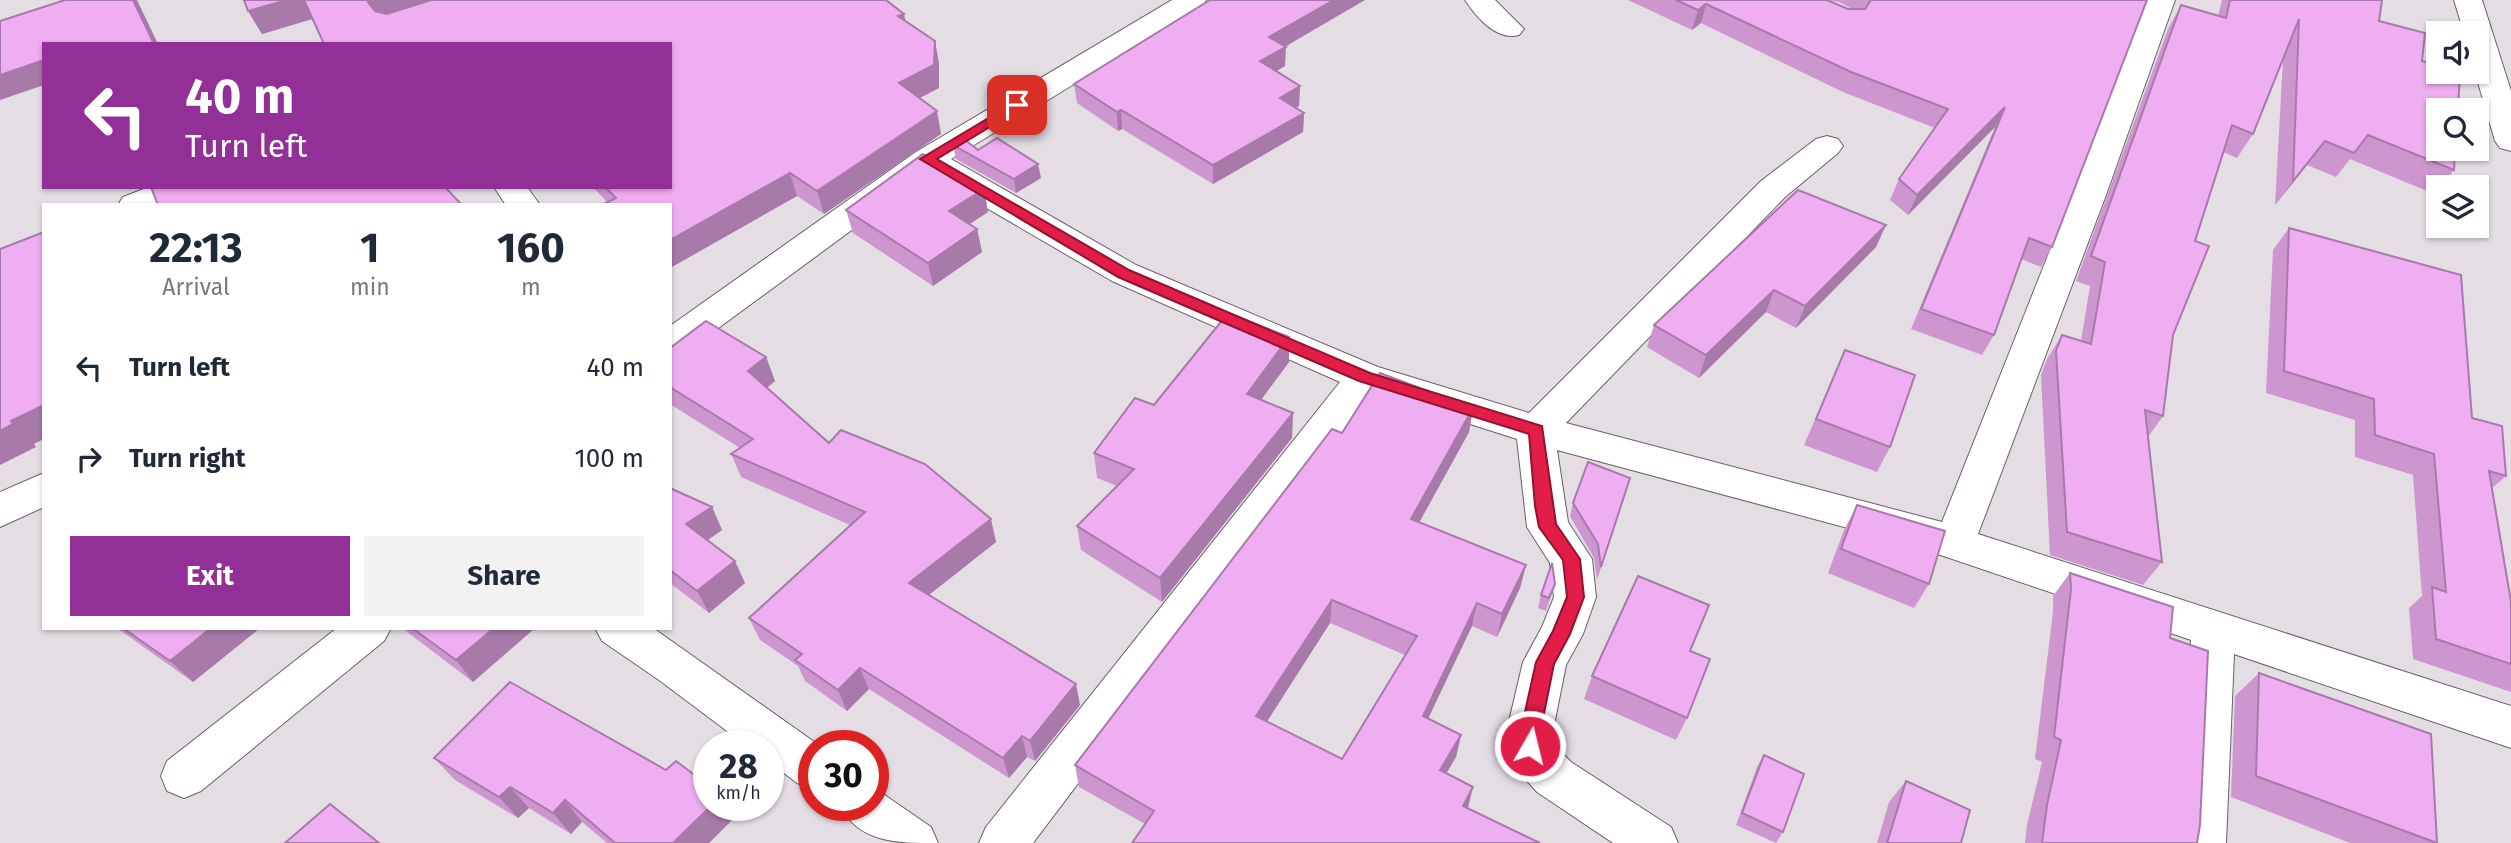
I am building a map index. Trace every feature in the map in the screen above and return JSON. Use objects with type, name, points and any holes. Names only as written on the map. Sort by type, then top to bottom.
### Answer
[{"type":"street","points":[[1479,0],[1509,29]]},
{"type":"street","points":[[1954,543],[2084,208],[2161,0]]},
{"type":"street","points":[[2468,0],[2511,141]]},
{"type":"street","points":[[672,344],[927,159],[1176,3]]},
{"type":"street","points":[[1654,843],[1554,777],[1541,766],[1530,746],[1530,730],[1545,662],[1561,634],[1575,597],[1572,559],[1548,527],[1543,506],[1536,430],[1773,189],[1827,146]]},
{"type":"street","points":[[927,159],[1124,273],[1365,377],[1536,430],[1912,529],[2511,727]]},
{"type":"street","points":[[140,203],[176,189]]},
{"type":"street","points":[[1003,843],[1365,377]]},
{"type":"street","points":[[0,511],[42,490]]},
{"type":"street","points":[[184,776],[366,630]]},
{"type":"street","points":[[620,630],[675,666],[798,756]]},
{"type":"street","points":[[2202,843],[2213,630]]},
{"type":"street","points":[[885,821],[915,843]]},
{"type":"building","points":[[65,0],[133,0],[153,42],[42,42],[42,61],[0,75],[0,21]]},
{"type":"building","points":[[244,0],[287,0],[248,11]]},
{"type":"building","points":[[304,0],[370,0],[368,2],[375,11],[387,14],[431,0],[886,0],[904,14],[898,16],[935,41],[934,65],[899,83],[937,111],[817,191],[790,173],[672,239],[672,203],[606,203],[616,198],[607,189],[672,189],[672,42],[323,42]]},
{"type":"building","points":[[1210,0],[1334,0],[1269,37],[1286,47],[1260,61],[1300,86],[1280,98],[1304,113],[1213,165],[1121,110],[1117,112],[1074,84]]},
{"type":"building","points":[[1676,0],[1827,0],[1848,9],[1865,9],[1871,0],[2147,0],[2052,247],[2029,238],[1994,335],[1921,309],[2005,107],[1917,195],[1899,179],[1948,109],[1851,72],[1706,4],[1698,10]]},
{"type":"building","points":[[2230,0],[2382,0],[2379,21],[2425,33],[2422,61],[2426,62],[2426,84],[2459,84],[2459,98],[2426,98],[2426,159],[2368,135],[2354,153],[2325,141],[2293,181],[2299,19],[2253,134],[2232,125],[2195,241],[2209,246],[2173,335],[2163,416],[2145,410],[2162,562],[2067,532],[2056,351],[2062,335],[2091,344],[2105,262],[2091,256],[2181,5],[2226,18]]},
{"type":"building","points":[[997,138],[1038,164],[1014,179],[953,145],[964,139],[978,150]]},
{"type":"building","points":[[923,154],[984,189],[949,211],[977,229],[928,263],[846,210]]},
{"type":"building","points":[[2432,161],[2454,161],[2454,170]]},
{"type":"building","points":[[152,189],[447,189],[460,203],[157,203]]},
{"type":"building","points":[[1798,190],[1886,225],[1805,306],[1774,290],[1706,355],[1654,325]]},
{"type":"building","points":[[2289,228],[2461,275],[2472,418],[2502,426],[2506,476],[2489,471],[2511,602],[2511,664],[2436,639],[2432,587],[2446,592],[2434,454],[2375,435],[2374,399],[2284,371]]},
{"type":"building","points":[[42,233],[42,406],[11,421],[13,424],[0,431],[0,249]]},
{"type":"building","points":[[1228,313],[1289,337],[1247,394],[1293,413],[1160,578],[1077,526],[1134,469],[1094,453],[1135,398],[1154,405]]},
{"type":"building","points":[[706,321],[766,357],[748,371],[829,443],[841,430],[925,464],[991,519],[909,583],[1076,684],[1030,741],[1022,736],[1003,758],[860,668],[838,690],[795,660],[802,654],[749,618],[865,512],[731,454],[753,439],[672,388],[672,346]]},
{"type":"building","points":[[1845,350],[1915,375],[1890,447],[1816,419]]},
{"type":"building","points":[[1380,373],[1473,408],[1411,519],[1526,565],[1502,614],[1477,603],[1423,716],[1461,735],[1440,770],[1473,787],[1463,806],[1540,843],[1132,843],[1154,811],[1075,765],[1332,429],[1342,433]],"holes":[[[1332,600],[1417,636],[1342,759],[1256,716]]]},
{"type":"building","points":[[1588,462],[1630,478],[1601,567],[1598,544],[1573,503]]},
{"type":"building","points":[[672,489],[712,507],[686,524],[735,561],[697,591],[672,572]]},
{"type":"building","points":[[1857,505],[1945,531],[1929,584],[1841,549]]},
{"type":"building","points":[[1552,563],[1555,584],[1549,598],[1541,595]]},
{"type":"building","points":[[2070,573],[2173,607],[2170,638],[2208,651],[2197,843],[2042,843],[2061,740],[2054,737],[2071,589]]},
{"type":"building","points":[[1638,576],[1709,605],[1690,651],[1710,659],[1687,718],[1592,676]]},
{"type":"building","points":[[126,630],[209,630],[170,661]]},
{"type":"building","points":[[415,630],[492,630],[456,660]]},
{"type":"building","points":[[2259,673],[2431,734],[2437,843],[2256,776]]},
{"type":"building","points":[[510,682],[666,770],[676,761],[693,774],[693,821],[696,821],[673,843],[615,843],[565,800],[553,813],[510,787],[499,797],[434,758]]},
{"type":"building","points":[[1764,755],[1804,774],[1783,832],[1742,813]]},
{"type":"building","points":[[1906,781],[1970,810],[1961,843],[1887,843]]},
{"type":"building","points":[[330,804],[379,843],[285,843]]},
{"type":"route","points":[[1017,105],[927,159],[1124,273],[1365,377],[1536,430],[1543,506],[1548,527],[1572,559],[1575,597],[1561,634],[1545,662],[1530,730],[1530,746]]}]
